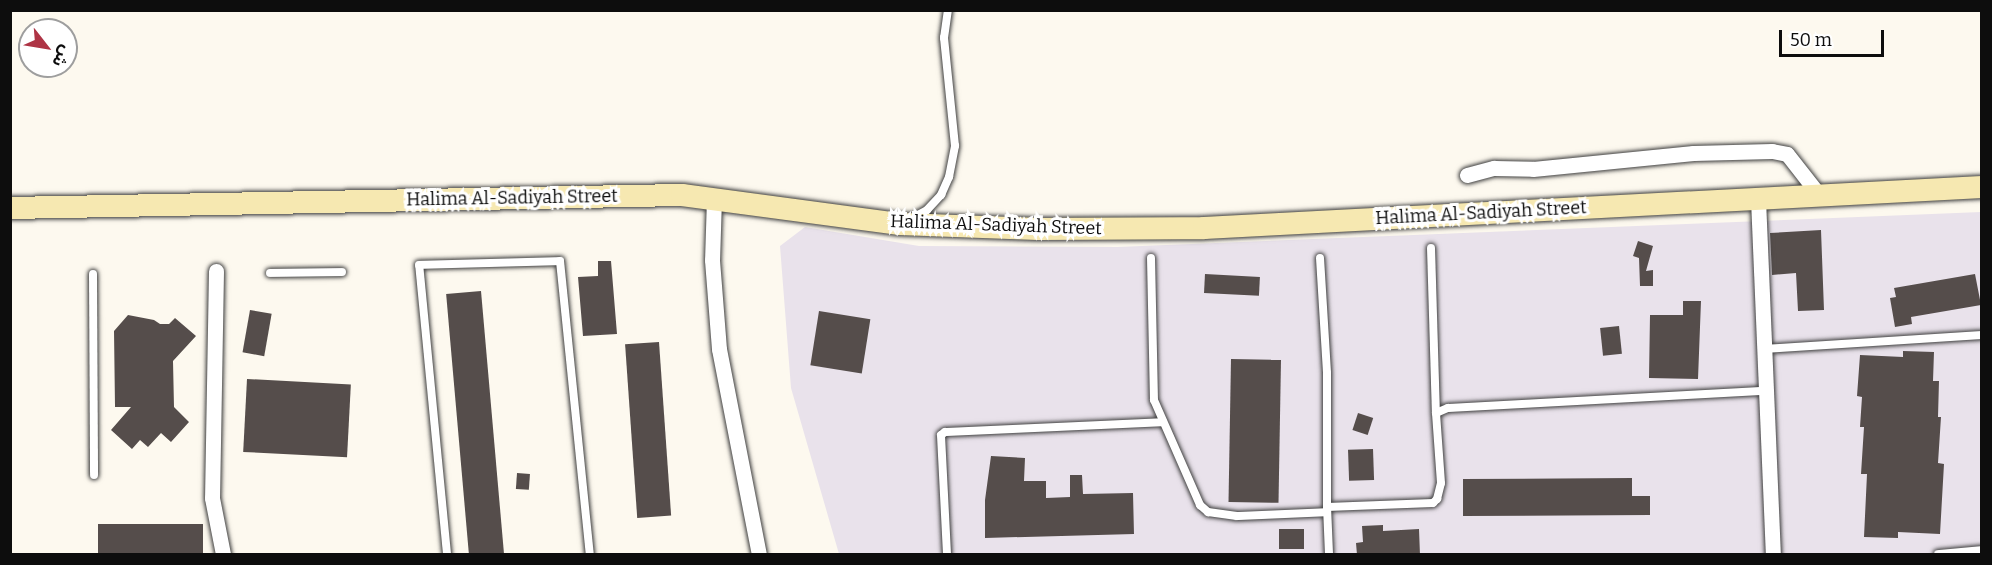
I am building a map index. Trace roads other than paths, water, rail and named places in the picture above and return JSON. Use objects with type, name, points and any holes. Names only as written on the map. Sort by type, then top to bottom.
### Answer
[{"type":"street","points":[[1467,175],[1494,168],[1533,169],[1693,153],[1772,151],[1787,154],[1819,195]]},
{"type":"street","name":"Halima Al-Sadiyah Street","points":[[10,208],[671,195],[714,198],[900,224],[1038,229],[1204,228],[1982,187]]},
{"type":"street","points":[[714,198],[712,260],[719,349],[759,555]]},
{"type":"street","points":[[1758,199],[1773,555]]},
{"type":"street","points":[[216,271],[212,498],[223,555]]},
{"type":"lane","points":[[900,224],[927,210],[949,177],[955,146],[944,38],[948,10]]},
{"type":"lane","points":[[1151,258],[1151,375],[1154,400],[1186,481],[1200,505],[1208,512],[1271,517],[1327,510],[1433,503],[1441,489],[1436,412],[1431,248]]},
{"type":"lane","points":[[1320,258],[1327,373],[1329,555]]},
{"type":"lane","points":[[447,555],[419,265],[560,261],[590,555]]},
{"type":"lane","points":[[270,273],[342,272]]},
{"type":"lane","points":[[93,274],[94,475]]},
{"type":"lane","points":[[1764,349],[1982,335]]},
{"type":"lane","points":[[1436,412],[1448,408],[1766,391]]},
{"type":"lane","points":[[947,555],[941,435],[945,432],[1163,422]]},
{"type":"lane","points":[[1938,555],[1982,550]]}]
